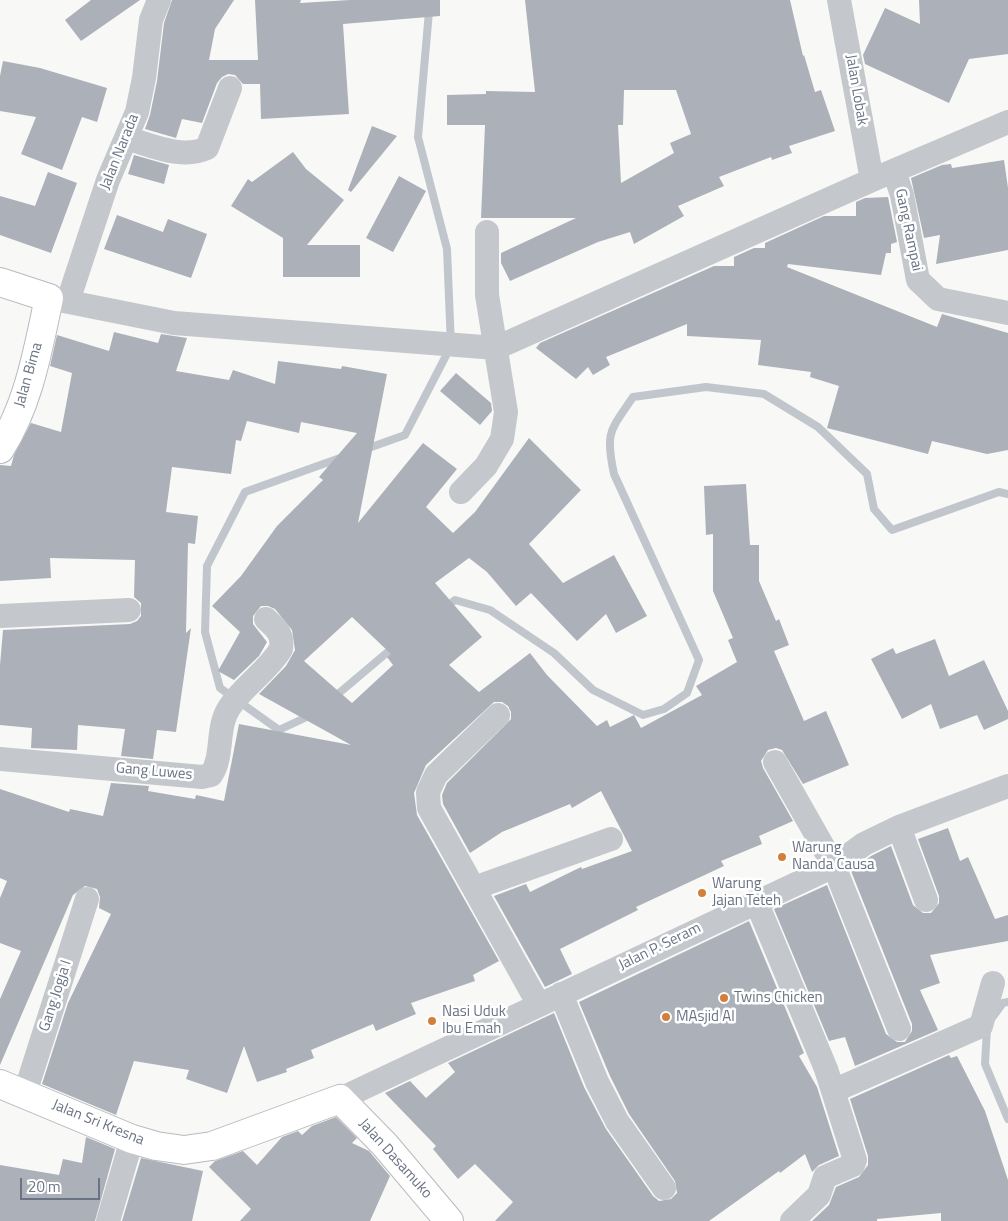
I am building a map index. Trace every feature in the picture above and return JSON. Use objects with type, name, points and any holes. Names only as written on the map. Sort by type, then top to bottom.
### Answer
[{"type":"main road","points":[[0,282],[59,300]]},
{"type":"main road","name":"Jalan Bima","points":[[0,449],[12,431],[59,300]]},
{"type":"main road","name":"Jalan Sri Kresna","points":[[12,1089],[132,1139],[156,1146],[184,1150],[212,1146],[340,1099]]},
{"type":"main road","name":"Jalan Dasamuko","points":[[340,1099],[385,1145],[450,1221]]},
{"type":"street","name":"Jalan Narada","points":[[59,300],[137,112],[144,78],[151,20],[159,0]]},
{"type":"street","name":"Jalan Lobak","points":[[839,0],[872,180]]},
{"type":"street","points":[[126,138],[183,153],[196,153],[207,148],[230,88]]},
{"type":"street","points":[[59,300],[174,324],[345,338],[455,343],[496,348],[872,180],[1008,122]]},
{"type":"street","name":"Gang Rampai","points":[[894,171],[902,195],[918,280],[938,299],[1008,312]]},
{"type":"street","points":[[461,492],[486,466],[502,439],[506,412],[487,295],[487,232]]},
{"type":"street","points":[[0,616],[129,610]]},
{"type":"street","name":"Gang Luwes","points":[[0,758],[202,776],[211,775],[217,767],[223,721],[229,708],[276,658],[281,649],[283,638],[278,630],[266,619]]},
{"type":"street","points":[[498,715],[436,775],[428,792],[429,808],[539,1005]]},
{"type":"street","points":[[775,762],[834,866],[899,1029]]},
{"type":"street","name":"Jalan P. Seram","points":[[340,1099],[756,901],[834,866],[864,844],[899,828],[1008,786]]},
{"type":"street","points":[[899,828],[926,900]]},
{"type":"street","points":[[474,888],[611,839]]},
{"type":"street","name":"Gang Jogja I","points":[[12,1089],[87,899]]},
{"type":"street","points":[[756,901],[826,1069],[855,1162],[853,1165],[825,1176],[819,1195],[792,1221]]},
{"type":"street","points":[[833,1092],[981,1026],[992,983]]},
{"type":"street","points":[[562,994],[598,1082],[617,1121],[664,1188]]},
{"type":"street","points":[[108,1221],[132,1139]]},
{"type":"building","points":[[91,0],[140,0],[81,41],[65,20]]},
{"type":"building","points":[[172,0],[234,0],[215,29],[209,60],[258,60],[255,0],[301,0],[300,3],[350,0],[440,0],[440,16],[343,24],[349,114],[261,119],[260,84],[243,84],[235,75],[228,74],[217,83],[202,123],[182,119],[176,138],[145,129],[157,81],[164,23]]},
{"type":"building","points":[[525,0],[790,0],[803,56],[815,92],[821,90],[835,131],[789,146],[792,153],[772,160],[771,157],[719,177],[724,186],[678,206],[684,216],[634,244],[630,232],[598,242],[510,281],[501,263],[501,253],[576,218],[481,218],[485,125],[447,125],[447,95],[486,94],[486,91],[535,92]],"holes":[[[624,90],[676,90],[691,134],[670,143],[674,153],[621,183],[618,125],[623,125]]]},
{"type":"building","points":[[919,0],[1008,0],[1008,54],[969,59],[949,103],[865,64],[863,55],[885,8],[920,24]]},
{"type":"building","points":[[3,61],[40,68],[107,88],[97,122],[82,117],[62,170],[21,154],[36,117],[0,111],[0,76]]},
{"type":"building","points":[[372,126],[397,136],[351,192],[348,190]]},
{"type":"building","points":[[293,152],[306,169],[344,200],[307,245],[360,245],[360,277],[283,277],[283,238],[231,206],[248,179],[252,182]]},
{"type":"building","points":[[134,155],[169,165],[164,184],[128,174]]},
{"type":"building","points":[[1004,160],[1008,188],[1008,250],[936,264],[940,235],[924,238],[911,178],[942,165],[951,164],[952,168]]},
{"type":"building","points":[[48,172],[77,183],[51,253],[0,235],[0,196],[35,206]]},
{"type":"building","points":[[399,176],[426,191],[393,252],[366,238]]},
{"type":"building","points":[[888,197],[897,242],[891,244],[891,253],[886,253],[881,275],[788,264],[787,267],[937,327],[942,314],[1008,333],[1008,450],[987,454],[932,441],[928,454],[827,428],[839,386],[810,377],[811,372],[758,365],[761,340],[687,336],[687,324],[606,357],[610,365],[593,375],[588,367],[576,379],[536,348],[540,343],[714,266],[734,266],[734,257],[754,248],[765,248],[765,243],[824,216],[856,216],[856,202],[865,198]]},
{"type":"building","points":[[117,215],[163,232],[168,219],[207,234],[191,278],[104,249]]},
{"type":"building","points":[[114,332],[158,343],[161,334],[187,338],[176,371],[229,380],[233,370],[275,384],[278,361],[341,369],[342,366],[387,374],[358,523],[423,443],[457,469],[426,507],[453,533],[475,512],[529,438],[581,490],[529,544],[563,583],[614,555],[647,616],[616,633],[606,614],[577,641],[531,593],[516,606],[487,572],[469,558],[435,583],[482,637],[449,665],[479,692],[530,653],[547,675],[597,726],[607,720],[610,727],[634,715],[641,728],[702,695],[696,686],[737,662],[728,640],[733,638],[713,591],[713,534],[706,535],[704,486],[746,484],[750,545],[759,545],[759,581],[776,621],[779,619],[789,645],[774,651],[804,721],[826,711],[849,765],[803,784],[782,750],[776,748],[768,750],[761,761],[763,768],[793,821],[759,836],[762,844],[721,861],[724,866],[636,907],[638,910],[560,949],[572,974],[545,987],[494,896],[526,884],[530,892],[581,867],[582,869],[632,851],[601,791],[572,808],[570,804],[502,832],[470,853],[443,804],[442,795],[447,783],[511,719],[511,712],[508,706],[502,702],[494,702],[426,765],[414,793],[417,815],[499,961],[473,975],[475,981],[411,1003],[416,1014],[376,1031],[373,1024],[311,1050],[314,1058],[286,1069],[287,1072],[257,1082],[244,1046],[227,1093],[186,1079],[189,1070],[134,1061],[116,1115],[42,1084],[68,1003],[111,914],[99,908],[100,897],[97,889],[85,886],[73,895],[0,1065],[0,999],[21,951],[0,943],[0,898],[7,881],[0,878],[0,789],[69,812],[70,809],[103,816],[111,783],[149,786],[148,791],[195,799],[196,795],[224,801],[239,724],[351,745],[259,694],[286,666],[295,650],[292,630],[275,609],[261,606],[253,616],[253,624],[267,642],[259,656],[234,680],[218,671],[240,632],[212,606],[241,576],[277,526],[323,480],[319,477],[357,433],[301,422],[299,433],[247,421],[241,441],[236,440],[231,474],[172,467],[166,512],[198,516],[195,544],[188,543],[186,633],[191,628],[176,732],[157,730],[153,759],[121,756],[125,729],[78,725],[77,750],[31,748],[32,728],[0,725],[0,665],[3,630],[130,624],[137,621],[141,616],[141,603],[134,597],[135,560],[50,558],[51,578],[0,581],[0,465],[11,466],[14,455],[31,423],[61,432],[72,373],[50,366],[57,335],[109,351]],"holes":[[[352,617],[391,654],[387,657],[393,665],[352,703],[304,661]]]},
{"type":"building","points":[[456,373],[491,403],[492,411],[480,425],[440,391]]},
{"type":"building","points":[[935,639],[949,676],[984,660],[1008,711],[1008,719],[984,730],[977,715],[940,729],[931,704],[902,719],[871,659],[893,648],[896,654]]},
{"type":"building","points":[[948,828],[960,861],[968,857],[995,919],[1008,915],[1008,941],[930,955],[940,983],[920,990],[938,1030],[855,1066],[845,1037],[829,1041],[774,909],[827,885],[886,1034],[897,1042],[905,1042],[912,1031],[912,1024],[851,871],[871,856],[891,846],[913,905],[923,913],[931,913],[939,903],[939,896],[918,839]]},
{"type":"building","points":[[749,921],[804,1053],[799,1056],[817,1087],[839,1156],[819,1165],[812,1172],[805,1154],[709,1221],[495,1221],[513,1202],[475,1164],[458,1179],[433,1149],[436,1146],[385,1093],[410,1081],[426,1098],[455,1072],[448,1063],[554,1013],[584,1087],[606,1129],[653,1196],[659,1201],[671,1199],[677,1193],[675,1181],[629,1114],[610,1076],[579,1002]]},
{"type":"building","points":[[949,1055],[951,1058],[957,1056],[985,1111],[1008,1180],[1008,1221],[941,1221],[941,1213],[877,1219],[877,1221],[812,1221],[829,1205],[836,1187],[859,1177],[868,1165],[868,1156],[850,1099]]},
{"type":"building","points":[[336,1117],[357,1138],[352,1143],[369,1151],[390,1176],[370,1221],[240,1221],[251,1209],[209,1167],[215,1161],[243,1151],[257,1165],[282,1137],[298,1131],[302,1135],[312,1126]]},
{"type":"building","points":[[86,1137],[115,1149],[95,1221],[0,1221],[0,1165],[59,1175],[63,1159],[82,1163]]},
{"type":"building","points":[[141,1158],[203,1171],[192,1221],[122,1221]]},
{"type":"waterway","points":[[363,450],[405,435],[451,346],[447,249],[418,137],[430,0]]},
{"type":"waterway","points":[[445,608],[455,600],[490,610],[554,653],[593,690],[643,715],[664,709],[687,693],[699,660],[614,474],[611,460],[610,440],[612,433],[619,417],[633,397],[706,387],[764,394],[818,427],[867,474],[874,509],[892,530],[999,492],[1008,494]]},
{"type":"waterway","points":[[311,715],[279,730],[220,688],[205,632],[207,566],[245,492],[340,458]]},
{"type":"waterway","points":[[332,699],[396,645]]},
{"type":"waterway","points":[[992,1018],[1003,1003],[1008,1002]]},
{"type":"waterway","points":[[987,1028],[985,1064],[1008,1119]]},
{"type":"place","name":"Warung Nanda Causa","points":[[782,857]]},
{"type":"place","name":"Warung Jajan Teteh","points":[[702,893]]},
{"type":"place","name":"Twins Chicken","points":[[724,998]]},
{"type":"place","name":"MAsjid Al","points":[[666,1017]]},
{"type":"place","name":"Nasi Uduk Ibu Emah","points":[[432,1021]]}]
